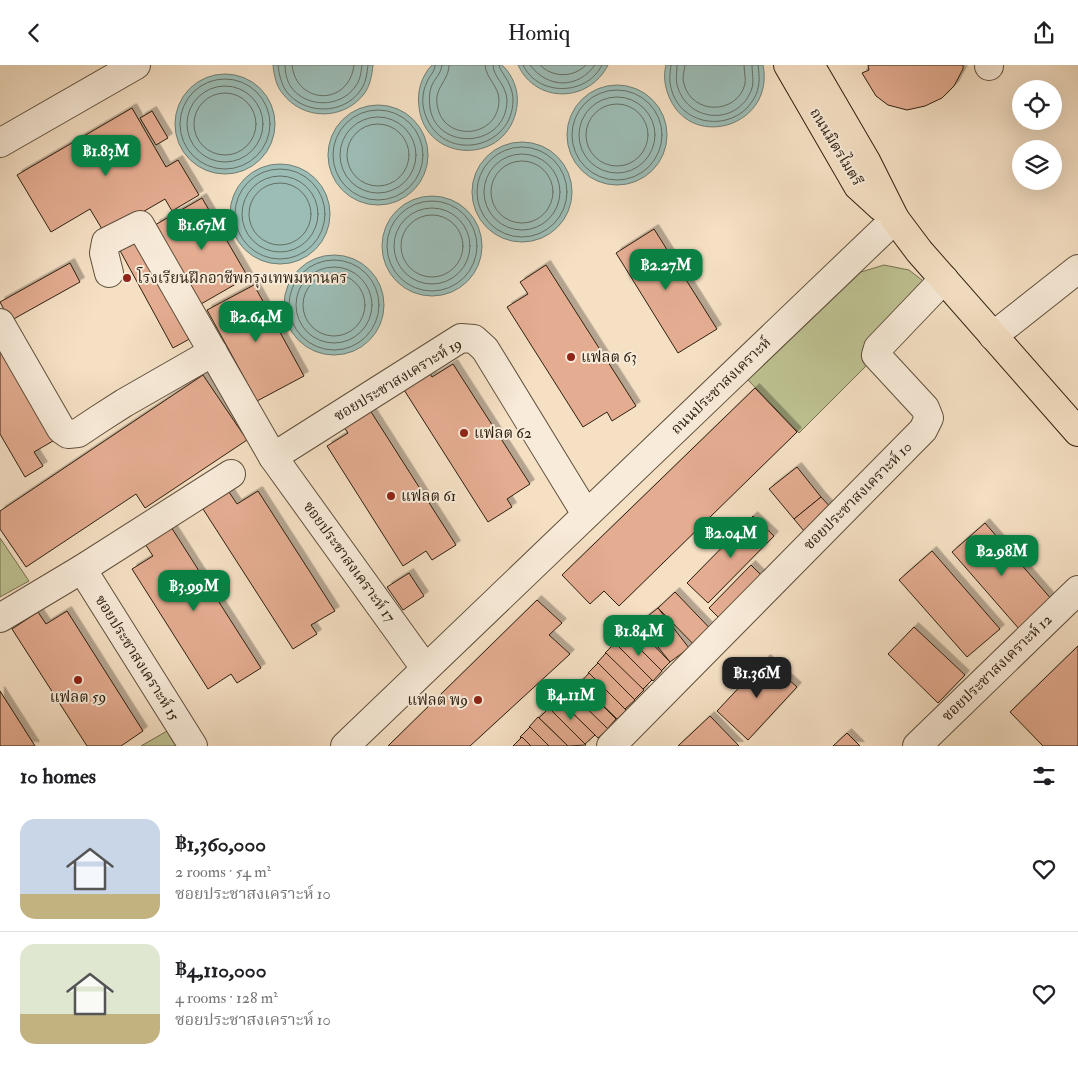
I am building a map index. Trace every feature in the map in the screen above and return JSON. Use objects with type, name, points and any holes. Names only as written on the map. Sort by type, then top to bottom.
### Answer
[{"type":"main road","name":"ถนนมิตรไมตรี","points":[[788,65],[858,186],[895,219]]},
{"type":"main road","points":[[810,65],[866,161],[895,219],[919,251],[1078,432]]},
{"type":"street","points":[[2,139],[136,65]]},
{"type":"street","name":"ถนนประชาสงเคราะห์","points":[[345,746],[895,219]]},
{"type":"street","name":"ซอยประชาสงเคราะห์ 17","points":[[109,273],[104,253],[106,242],[140,225],[273,457],[425,668]]},
{"type":"street","points":[[993,336],[1078,269]]},
{"type":"street","name":"ซอยประชาสงเคราะห์ 10","points":[[611,746],[923,431],[929,418],[925,408],[876,355],[878,348],[944,279]]},
{"type":"street","points":[[0,323],[61,429],[68,434],[78,433],[124,403],[213,352]]},
{"type":"street","name":"ซอยประชาสงเคราะห์ 19","points":[[273,457],[461,338],[474,339],[485,349],[586,514]]},
{"type":"street","points":[[0,618],[82,569],[231,474]]},
{"type":"street","name":"ซอยประชาสงเคราะห์ 15","points":[[82,569],[193,746]]},
{"type":"street","name":"ซอยประชาสงเคราะห์ 12","points":[[917,746],[1074,602]]},
{"type":"green space","points":[[884,265],[909,270],[927,284],[881,351],[799,433],[748,380],[861,272]]},
{"type":"green space","points":[[0,538],[29,581],[0,597]]},
{"type":"green space","points":[[167,731],[176,746],[141,746]]},
{"type":"water","points":[[273,65],[373,65],[368,87],[355,103],[334,113],[323,114],[312,113],[291,103],[279,87]]},
{"type":"water","points":[[432,65],[502,65],[506,69],[516,89],[517,106],[511,126],[499,139],[484,148],[467,150],[451,148],[436,139],[425,126],[419,107],[419,90],[423,79]]},
{"type":"water","points":[[518,65],[608,65],[599,78],[588,87],[576,92],[563,94],[549,92],[537,87],[526,78]]},
{"type":"water","points":[[666,65],[763,65],[763,86],[757,103],[745,116],[730,124],[713,127],[696,124],[681,115],[670,99],[665,82]]},
{"type":"water","points":[[225,74],[244,78],[260,89],[271,105],[275,124],[271,143],[260,159],[244,170],[225,174],[206,170],[190,159],[179,143],[175,124],[179,105],[190,89],[206,78]]},
{"type":"water","points":[[617,85],[636,89],[652,100],[663,116],[667,135],[663,154],[652,170],[636,181],[617,185],[598,181],[582,170],[571,154],[567,135],[571,116],[582,100],[598,89]]},
{"type":"water","points":[[378,105],[397,109],[413,120],[424,136],[428,155],[424,174],[413,190],[397,201],[378,205],[359,201],[343,190],[332,174],[328,155],[332,136],[343,120],[359,109]]},
{"type":"water","points":[[522,142],[541,146],[557,157],[568,173],[572,192],[568,211],[557,227],[541,238],[522,242],[503,238],[487,227],[476,211],[472,192],[476,173],[487,157],[503,146]]},
{"type":"water","points":[[280,164],[299,168],[315,179],[326,195],[330,214],[326,233],[315,249],[299,260],[280,264],[261,260],[245,249],[234,233],[230,214],[234,195],[245,179],[261,168]]},
{"type":"water","points":[[432,196],[451,200],[467,211],[478,227],[482,246],[478,265],[467,281],[451,292],[432,296],[413,292],[397,281],[386,265],[382,246],[386,227],[397,211],[413,200]]},
{"type":"water","points":[[334,255],[353,259],[369,270],[380,286],[384,305],[380,324],[369,340],[353,351],[334,355],[315,351],[299,340],[288,324],[284,305],[288,286],[299,270],[315,259]]},
{"type":"building","points":[[868,65],[963,65],[963,69],[954,86],[942,98],[925,106],[907,110],[888,105],[876,96],[862,73],[869,70]]},
{"type":"building","points":[[132,108],[166,167],[178,160],[199,195],[172,211],[165,199],[105,234],[90,209],[51,232],[17,175]]},
{"type":"building","points":[[152,111],[168,138],[156,145],[140,118]]},
{"type":"building","points":[[202,198],[248,277],[201,304],[155,225]]},
{"type":"building","points":[[654,229],[717,329],[678,353],[616,253]]},
{"type":"building","points":[[138,234],[195,336],[173,348],[117,245]]},
{"type":"building","points":[[70,263],[80,282],[10,321],[0,302]]},
{"type":"building","name":"แฟลต 63","points":[[546,265],[636,406],[612,421],[607,412],[583,427],[507,307],[528,294],[520,282]]},
{"type":"building","points":[[254,285],[304,376],[257,401],[207,310]]},
{"type":"building","points":[[0,350],[53,441],[34,452],[43,466],[25,477],[0,434]]},
{"type":"building","name":"แฟลต 62","points":[[453,364],[530,484],[507,499],[512,507],[488,522],[399,382],[425,365],[432,377]]},
{"type":"building","points":[[203,375],[247,440],[145,508],[136,494],[26,567],[0,529],[0,511]]},
{"type":"building","points":[[755,388],[797,432],[619,606],[604,591],[590,604],[562,575]]},
{"type":"building","name":"แฟลต 61","points":[[366,404],[456,545],[432,560],[426,551],[403,566],[327,446],[348,433],[340,421]]},
{"type":"building","points":[[797,467],[821,497],[794,519],[769,489]]},
{"type":"building","points":[[258,491],[335,611],[311,625],[317,634],[293,649],[203,509],[229,492],[237,504]]},
{"type":"building","points":[[821,497],[835,512],[809,537],[794,519]]},
{"type":"building","points":[[753,516],[774,536],[708,603],[687,583]]},
{"type":"building","points":[[985,523],[1053,601],[1020,630],[952,552]]},
{"type":"building","points":[[171,527],[261,668],[237,683],[231,674],[208,689],[132,569],[153,556],[145,544]]},
{"type":"building","points":[[932,551],[1000,629],[967,657],[899,580]]},
{"type":"building","points":[[751,565],[773,587],[731,630],[709,608]]},
{"type":"building","points":[[409,573],[424,596],[403,610],[387,587]]},
{"type":"building","points":[[675,592],[722,641],[705,656],[658,608]]},
{"type":"building","name":"แฟลต พ9","points":[[537,600],[562,623],[549,635],[570,654],[470,746],[388,746]]},
{"type":"building","points":[[658,608],[689,648],[670,662],[639,623]]},
{"type":"building","name":"แฟลต 59","points":[[67,611],[143,731],[121,746],[87,746],[12,629],[38,612],[46,624]]},
{"type":"building","points":[[633,624],[670,662],[661,671],[624,634]]},
{"type":"building","points":[[914,627],[965,675],[938,703],[888,654]]},
{"type":"building","points":[[625,634],[662,671],[653,681],[615,644]]},
{"type":"building","points":[[615,643],[652,680],[642,690],[605,653]]},
{"type":"building","points":[[1078,646],[1078,746],[1043,746],[1010,712]]},
{"type":"building","points":[[606,653],[644,690],[634,700],[597,663]]},
{"type":"building","points":[[766,659],[797,687],[748,740],[717,711]]},
{"type":"building","points":[[598,663],[635,700],[625,709],[588,673]]},
{"type":"building","points":[[589,673],[626,710],[617,719],[580,683]]},
{"type":"building","points":[[579,682],[616,719],[607,729],[570,692]]},
{"type":"building","points":[[0,691],[35,746],[0,746]]},
{"type":"building","points":[[570,692],[608,729],[598,738],[561,702]]},
{"type":"building","points":[[557,698],[595,735],[585,744],[548,708]]},
{"type":"building","points":[[549,708],[586,745],[568,746],[539,718]]},
{"type":"building","points":[[710,716],[739,746],[678,746]]},
{"type":"building","points":[[538,717],[568,746],[548,746],[529,727]]},
{"type":"building","points":[[530,727],[549,746],[530,746],[520,737]]},
{"type":"building","points":[[847,733],[860,746],[833,746]]},
{"type":"building","points":[[522,737],[531,746],[513,746]]},
{"type":"place","name":"โรงเรียนฝึกอาชีพกรุงเทพมหานคร","points":[[127,278]]},
{"type":"place","name":"แฟลต 63","points":[[571,357]]},
{"type":"place","name":"แฟลต 62","points":[[464,433]]},
{"type":"place","name":"แฟลต 61","points":[[391,496]]},
{"type":"place","name":"แฟลต 59","points":[[78,680]]},
{"type":"place","name":"แฟลต พ9","points":[[478,700]]}]
